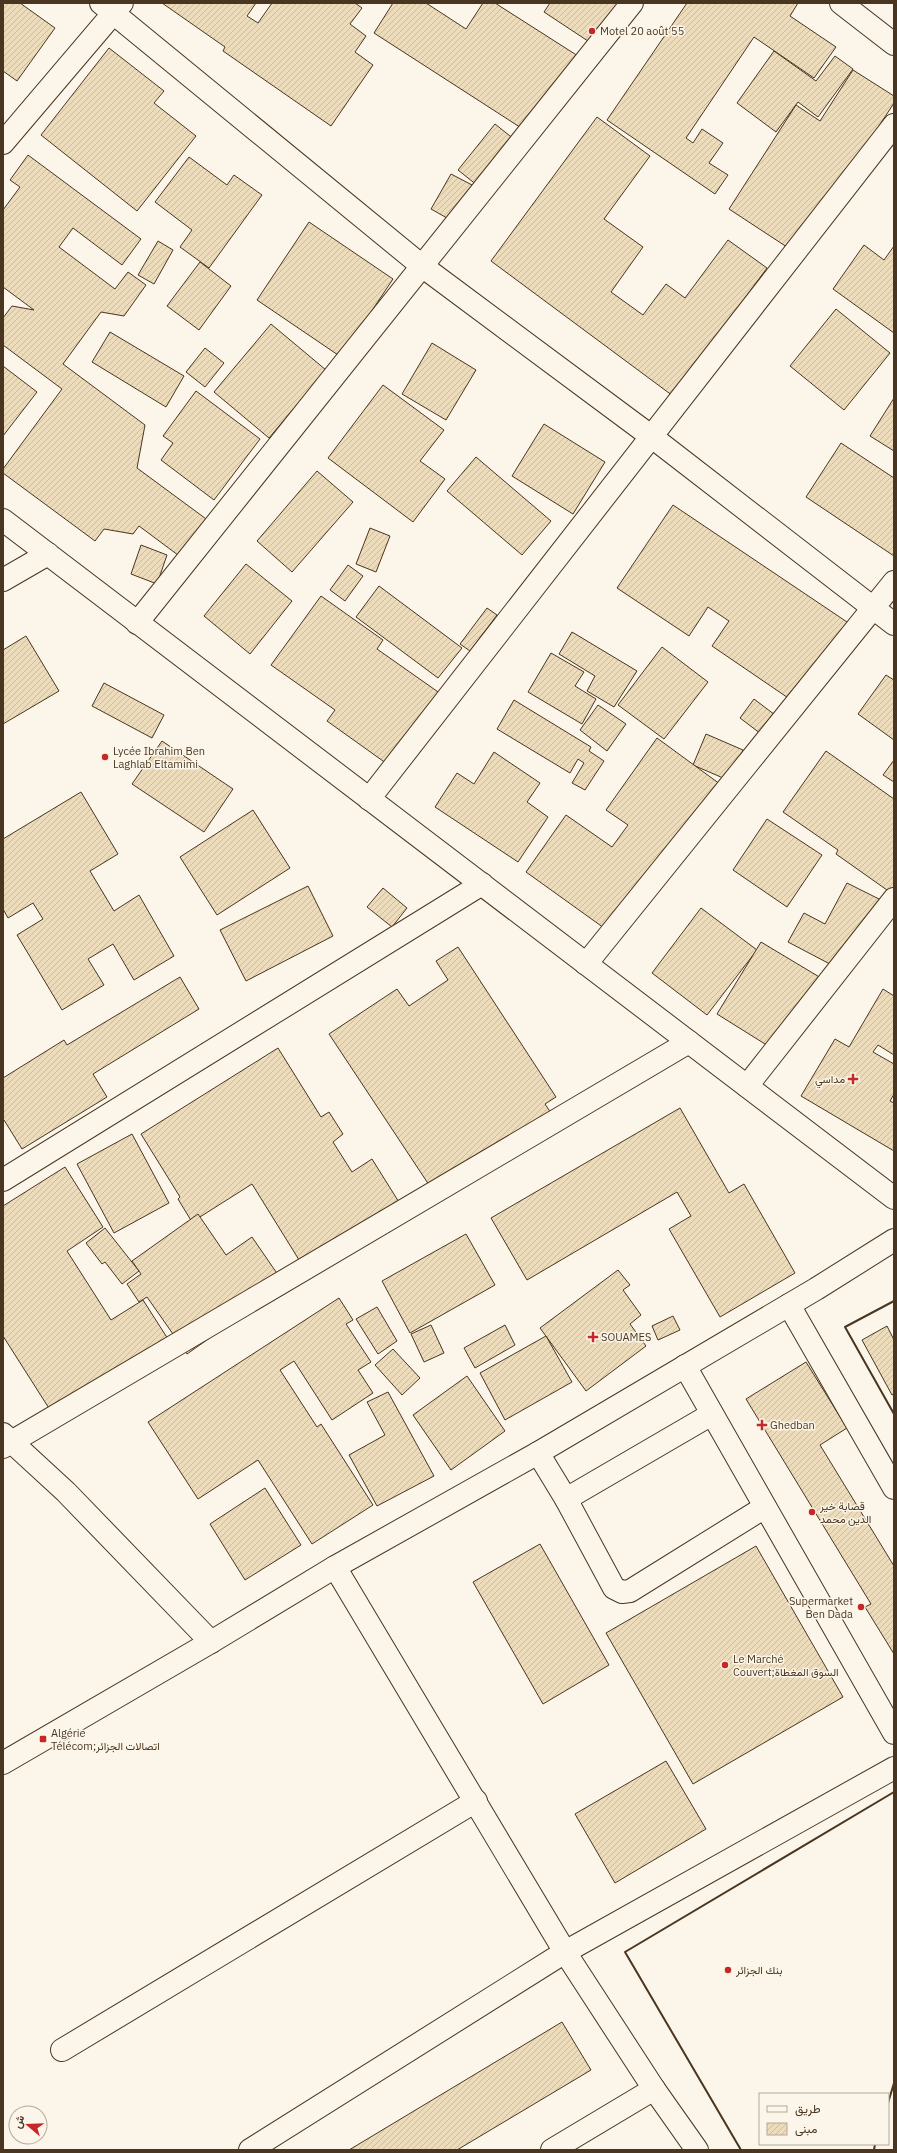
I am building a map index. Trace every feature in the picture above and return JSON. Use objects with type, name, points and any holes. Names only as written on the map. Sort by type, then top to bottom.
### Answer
[{"type":"street","points":[[137,623],[632,3]]},
{"type":"street","points":[[841,3],[894,44]]},
{"type":"street","points":[[3,143],[113,6],[422,266],[652,437],[874,607],[894,624]]},
{"type":"street","points":[[369,799],[894,125]]},
{"type":"street","points":[[3,520],[894,1198]]},
{"type":"street","points":[[3,580],[48,554]]},
{"type":"street","points":[[586,964],[894,582]]},
{"type":"street","points":[[3,1180],[482,884]]},
{"type":"street","points":[[747,1086],[894,899]]},
{"type":"street","points":[[211,1642],[66,1492],[6,1441],[689,1042]]},
{"type":"street","points":[[3,1763],[211,1642],[335,1566],[538,1453],[789,1305],[894,1240]]},
{"type":"street","points":[[789,1305],[894,1488]]},
{"type":"street","points":[[685,1366],[894,1732]]},
{"type":"street","points":[[566,1499],[712,1414]]},
{"type":"street","points":[[538,1453],[566,1499],[614,1588],[622,1592],[630,1591],[765,1508]]},
{"type":"street","points":[[335,1566],[566,1952],[654,2089],[697,2150]]},
{"type":"street","points":[[250,2150],[566,1952],[894,1768]]},
{"type":"street","points":[[62,2050],[476,1801]]},
{"type":"street","points":[[552,2150],[654,2089]]},
{"type":"building","points":[[3,3],[20,3],[55,28],[17,81],[3,71]]},
{"type":"building","points":[[162,3],[256,3],[247,16],[258,23],[272,3],[355,3],[362,8],[350,24],[366,36],[355,52],[373,65],[331,126],[223,51],[225,47]]},
{"type":"building","points":[[393,3],[426,3],[466,29],[483,3],[495,3],[578,56],[529,133],[374,33]]},
{"type":"building","name":"Motel 20 août 55","points":[[550,3],[630,3],[600,49],[544,12]]},
{"type":"building","points":[[687,3],[798,3],[790,16],[836,47],[814,78],[754,37],[686,138],[693,143],[702,129],[723,143],[709,163],[728,175],[715,194],[607,120]]},
{"type":"building","points":[[109,48],[164,91],[154,103],[196,136],[137,211],[41,135]]},
{"type":"building","points":[[774,51],[816,81],[835,56],[853,69],[818,117],[798,102],[776,132],[737,103]]},
{"type":"building","points":[[853,70],[894,96],[894,103],[796,253],[729,209],[796,105],[820,121]]},
{"type":"building","points":[[597,117],[650,156],[604,219],[643,247],[611,292],[643,315],[666,284],[685,298],[728,240],[767,268],[673,396],[491,261]]},
{"type":"building","points":[[495,124],[520,144],[483,190],[458,170]]},
{"type":"building","points":[[28,155],[141,239],[122,265],[73,228],[59,247],[115,289],[128,272],[146,285],[124,316],[101,312],[63,364],[145,425],[137,468],[213,524],[186,561],[139,526],[133,534],[104,529],[95,541],[3,473],[3,469],[62,389],[3,345],[3,318],[12,306],[34,310],[3,287],[3,210],[20,187],[10,180]]},
{"type":"building","points":[[189,157],[227,185],[234,175],[262,195],[209,268],[180,247],[192,230],[155,202]]},
{"type":"building","points":[[451,174],[474,186],[454,222],[431,209]]},
{"type":"building","points":[[309,222],[393,279],[341,357],[257,300]]},
{"type":"building","points":[[158,241],[173,250],[154,284],[138,275]]},
{"type":"building","points":[[864,245],[884,260],[894,246],[894,333],[833,289]]},
{"type":"building","points":[[200,262],[231,286],[199,330],[167,306]]},
{"type":"building","points":[[836,309],[890,353],[844,410],[790,366]]},
{"type":"building","points":[[271,324],[326,370],[269,438],[214,392]]},
{"type":"building","points":[[110,332],[184,376],[166,407],[92,362]]},
{"type":"building","points":[[432,343],[476,370],[446,420],[402,394]]},
{"type":"building","points":[[205,348],[224,363],[205,387],[186,372]]},
{"type":"building","points":[[3,366],[37,392],[3,436]]},
{"type":"building","points":[[383,385],[444,430],[420,461],[445,479],[413,522],[328,458]]},
{"type":"building","points":[[196,391],[260,439],[214,500],[161,460],[173,443],[163,436]]},
{"type":"building","points":[[894,398],[894,451],[870,436]]},
{"type":"building","points":[[544,424],[605,462],[573,514],[512,476]]},
{"type":"building","points":[[841,443],[894,478],[894,556],[806,497]]},
{"type":"building","points":[[476,457],[551,521],[522,555],[447,491]]},
{"type":"building","points":[[317,471],[353,502],[292,572],[257,541]]},
{"type":"building","points":[[673,505],[850,624],[797,704],[712,646],[729,621],[708,607],[689,636],[617,588]]},
{"type":"building","points":[[370,528],[390,536],[376,572],[356,564]]},
{"type":"building","points":[[141,545],[167,555],[157,584],[131,574]]},
{"type":"building","points":[[246,564],[292,601],[250,654],[204,616]]},
{"type":"building","points":[[348,565],[363,576],[345,601],[330,590]]},
{"type":"building","points":[[379,586],[462,648],[438,678],[356,617]]},
{"type":"building","points":[[321,596],[383,640],[377,649],[441,694],[390,766],[327,721],[335,710],[271,665]]},
{"type":"building","points":[[487,608],[497,615],[470,651],[460,644]]},
{"type":"building","points":[[572,632],[637,671],[614,707],[587,691],[595,676],[559,654]]},
{"type":"building","points":[[26,636],[59,691],[3,724],[3,650]]},
{"type":"building","points":[[662,647],[708,682],[664,739],[618,705]]},
{"type":"building","points":[[551,653],[584,672],[575,686],[596,699],[582,724],[528,692]]},
{"type":"building","points":[[886,675],[894,680],[894,740],[858,714]]},
{"type":"building","points":[[104,683],[164,715],[152,738],[92,706]]},
{"type":"building","points":[[754,699],[779,718],[765,737],[740,718]]},
{"type":"building","points":[[514,700],[591,747],[589,751],[604,761],[585,790],[572,783],[584,763],[578,759],[570,773],[497,729]]},
{"type":"building","points":[[598,705],[626,724],[607,751],[580,730]]},
{"type":"building","points":[[706,734],[743,750],[730,781],[693,765]]},
{"type":"building","points":[[657,738],[724,787],[611,933],[526,872],[566,815],[612,847],[628,825],[606,810]]},
{"type":"building","points":[[162,741],[233,789],[204,832],[132,784]]},
{"type":"building","points":[[826,751],[894,799],[894,895],[836,854],[838,850],[783,812]]},
{"type":"building","points":[[494,752],[540,783],[527,802],[548,817],[518,862],[435,807],[457,773],[474,784]]},
{"type":"building","points":[[894,760],[894,782],[883,775]]},
{"type":"building","points":[[81,792],[118,854],[90,871],[114,911],[139,895],[174,956],[134,980],[113,944],[88,959],[104,985],[62,1010],[17,935],[43,919],[33,903],[8,918],[3,909],[3,839]]},
{"type":"building","points":[[253,810],[290,868],[217,915],[180,857]]},
{"type":"building","points":[[767,819],[822,855],[787,907],[733,870]]},
{"type":"building","points":[[847,883],[885,902],[847,973],[788,942],[804,913],[825,924]]},
{"type":"building","points":[[308,886],[333,936],[246,981],[220,930]]},
{"type":"building","points":[[383,888],[407,908],[392,927],[367,907]]},
{"type":"building","points":[[701,908],[757,950],[707,1015],[652,973]]},
{"type":"building","points":[[761,942],[826,981],[781,1054],[717,1014]]},
{"type":"building","points":[[458,947],[556,1097],[545,1104],[557,1122],[439,1200],[329,1034],[397,989],[409,1006],[448,980],[436,961]]},
{"type":"building","points":[[180,977],[199,1009],[93,1074],[107,1097],[22,1149],[3,1120],[3,1078],[64,1040],[67,1045]]},
{"type":"building","name":"مداسي","points":[[883,989],[894,996],[894,1055],[878,1045],[873,1052],[894,1064],[894,1094],[890,1101],[894,1103],[894,1151],[801,1096],[835,1039],[849,1047]]},
{"type":"building","points":[[278,1048],[321,1117],[329,1112],[343,1134],[333,1142],[352,1172],[372,1159],[407,1215],[309,1276],[252,1184],[192,1222],[178,1199],[180,1197],[141,1134]]},
{"type":"building","points":[[680,1108],[729,1193],[744,1184],[795,1273],[720,1317],[669,1229],[691,1216],[677,1192],[527,1280],[491,1218]]},
{"type":"building","points":[[132,1134],[169,1203],[114,1233],[77,1164]]},
{"type":"building","points":[[65,1167],[103,1227],[67,1251],[111,1320],[143,1300],[175,1350],[59,1424],[3,1336],[3,1206]]},
{"type":"building","points":[[198,1214],[226,1255],[252,1237],[285,1285],[187,1354],[147,1297],[139,1302],[127,1284],[141,1274],[132,1261]]},
{"type":"building","points":[[105,1228],[139,1271],[122,1284],[105,1262],[102,1264],[86,1243]]},
{"type":"building","points":[[466,1234],[495,1285],[410,1333],[382,1281]]},
{"type":"building","name":"SOUAMES","points":[[618,1270],[630,1285],[623,1290],[641,1315],[630,1324],[646,1346],[586,1391],[540,1328]]},
{"type":"building","points":[[339,1298],[353,1320],[346,1324],[371,1362],[358,1370],[373,1393],[332,1420],[294,1361],[280,1370],[317,1427],[321,1424],[373,1505],[312,1544],[258,1460],[198,1499],[148,1422]]},
{"type":"building","points":[[377,1307],[397,1341],[378,1354],[356,1319]]},
{"type":"building","points":[[673,1316],[680,1330],[658,1340],[652,1326]]},
{"type":"building","points":[[431,1325],[444,1353],[424,1362],[411,1334]]},
{"type":"building","points":[[505,1325],[515,1345],[475,1368],[464,1348]]},
{"type":"building","points":[[887,1326],[894,1340],[894,1394],[892,1395],[862,1340]]},
{"type":"building","points":[[546,1336],[572,1382],[505,1420],[480,1373]]},
{"type":"building","points":[[393,1349],[420,1378],[402,1395],[375,1365]]},
{"type":"building","points":[[806,1362],[847,1428],[820,1445],[894,1566],[894,1654],[865,1607],[871,1604],[746,1399]]},
{"type":"building","points":[[467,1376],[505,1431],[451,1470],[413,1415]]},
{"type":"building","points":[[388,1392],[434,1476],[377,1506],[349,1455],[385,1435],[367,1402]]},
{"type":"building","points":[[265,1488],[301,1545],[245,1580],[210,1524]]},
{"type":"building","points":[[540,1544],[609,1665],[543,1704],[473,1582]]},
{"type":"building","name":"Le Marché Couvert;السوق المغطاة","points":[[756,1546],[843,1697],[693,1784],[606,1633]]},
{"type":"building","points":[[666,1761],[706,1829],[615,1883],[575,1814]]},
{"type":"building","points":[[562,2022],[591,2070],[457,2150],[349,2150]]},
{"type":"wall","points":[[894,1301],[845,1327],[894,1414]]},
{"type":"wall","points":[[741,2150],[625,1952],[894,1792]]},
{"type":"wall","points":[[889,2100],[894,2083]]},
{"type":"wall","points":[[874,2150],[875,2145]]},
{"type":"place","name":"Motel 20 août 55","points":[[592,31]]},
{"type":"place","name":"Lycée Ibrahim Ben Laghlab Eltamimi","points":[[105,757]]},
{"type":"place","name":"مداسي","points":[[853,1079]]},
{"type":"place","name":"SOUAMES","points":[[593,1337]]},
{"type":"place","name":"Ghedban","points":[[762,1425]]},
{"type":"place","name":"قصابة خير الدين محمد","points":[[812,1512]]},
{"type":"place","name":"Supermarket Ben Dada","points":[[861,1607]]},
{"type":"place","name":"Le Marché Couvert;السوق المغطاة","points":[[725,1665]]},
{"type":"place","name":"Algérie Télécom;اتصالات الجزائر","points":[[43,1739]]},
{"type":"place","name":"بنك الجزائر","points":[[728,1970]]}]
